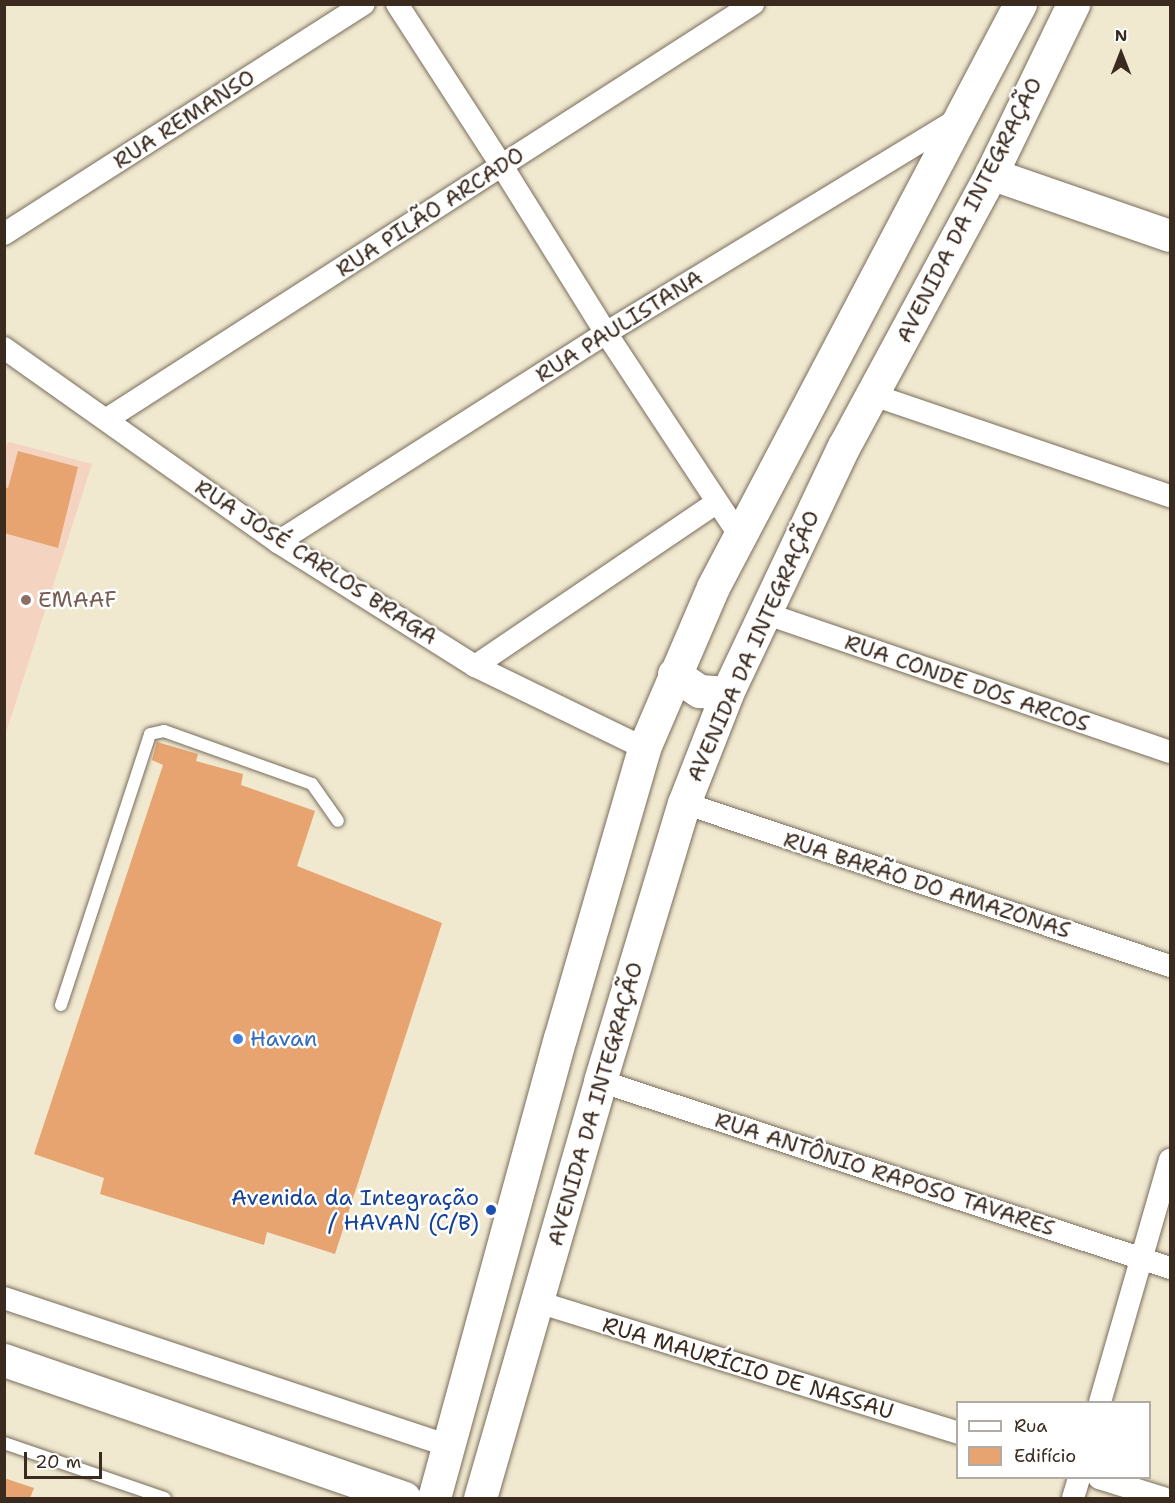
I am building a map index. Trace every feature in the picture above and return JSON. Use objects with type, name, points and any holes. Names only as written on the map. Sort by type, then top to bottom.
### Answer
[{"type":"main road","points":[[434,1498],[560,1038],[644,748],[708,597],[1020,4]]},
{"type":"main road","name":"AVENIDA DA INTEGRAÇÃO","points":[[480,1498],[600,1081],[684,803],[727,693],[844,446],[991,174],[1073,4]]},
{"type":"main road","points":[[806,411],[832,415],[842,433],[844,446]]},
{"type":"main road","points":[[674,674],[699,691],[727,693]]},
{"type":"main road","points":[[4,1360],[404,1498]]},
{"type":"street","name":"RUA REMANSO","points":[[4,234],[364,4]]},
{"type":"street","points":[[397,4],[606,333],[740,536]]},
{"type":"street","name":"RUA PILÃO ARCADO","points":[[107,419],[753,4]]},
{"type":"street","name":"RUA PAULISTANA","points":[[278,542],[606,333],[962,116]]},
{"type":"street","points":[[991,174],[1170,236]]},
{"type":"street","name":"RUA JOSÉ CARLOS BRAGA","points":[[4,348],[278,542],[475,666],[644,748]]},
{"type":"street","points":[[873,395],[1170,496]]},
{"type":"street","points":[[475,666],[717,502]]},
{"type":"street","name":"RUA CONDE DOS ARCOS","points":[[764,614],[1170,752]]},
{"type":"street","name":"RUA BARÃO DO AMAZONAS","points":[[684,803],[1170,966]]},
{"type":"street","name":"RUA ANTÔNIO RAPOSO TAVARES","points":[[600,1081],[1170,1268]]},
{"type":"street","points":[[1100,1401],[1170,1160]]},
{"type":"street","points":[[4,1298],[449,1446]]},
{"type":"street","name":"RUA MAURÍCIO DE NASSAU","points":[[538,1302],[956,1433]]},
{"type":"street","points":[[1073,1498],[1079,1479]]},
{"type":"street","points":[[1102,1479],[1163,1498]]},
{"type":"lane","points":[[61,1005],[150,734],[164,731],[312,784],[338,821]]},
{"type":"lane","points":[[4,1443],[165,1498]]},
{"type":"shaded area","name":"EMAAF","points":[[10,442],[92,464],[5,736],[4,445]]},
{"type":"building","name":"EMAAF","points":[[18,451],[78,467],[58,548],[4,533],[4,487],[8,488]]},
{"type":"building","name":"Havan","points":[[157,742],[198,754],[196,761],[243,774],[241,785],[315,811],[297,866],[442,923],[335,1254],[267,1232],[264,1245],[100,1194],[104,1178],[34,1154],[163,765],[152,760]]},
{"type":"building","points":[[4,1478],[34,1488],[30,1498],[4,1498]]},
{"type":"place","name":"EMAAF","points":[[26,600]]},
{"type":"place","name":"Havan","points":[[238,1039]]},
{"type":"place","name":"Avenida da Integração / HAVAN (C/B)","points":[[491,1210]]}]
